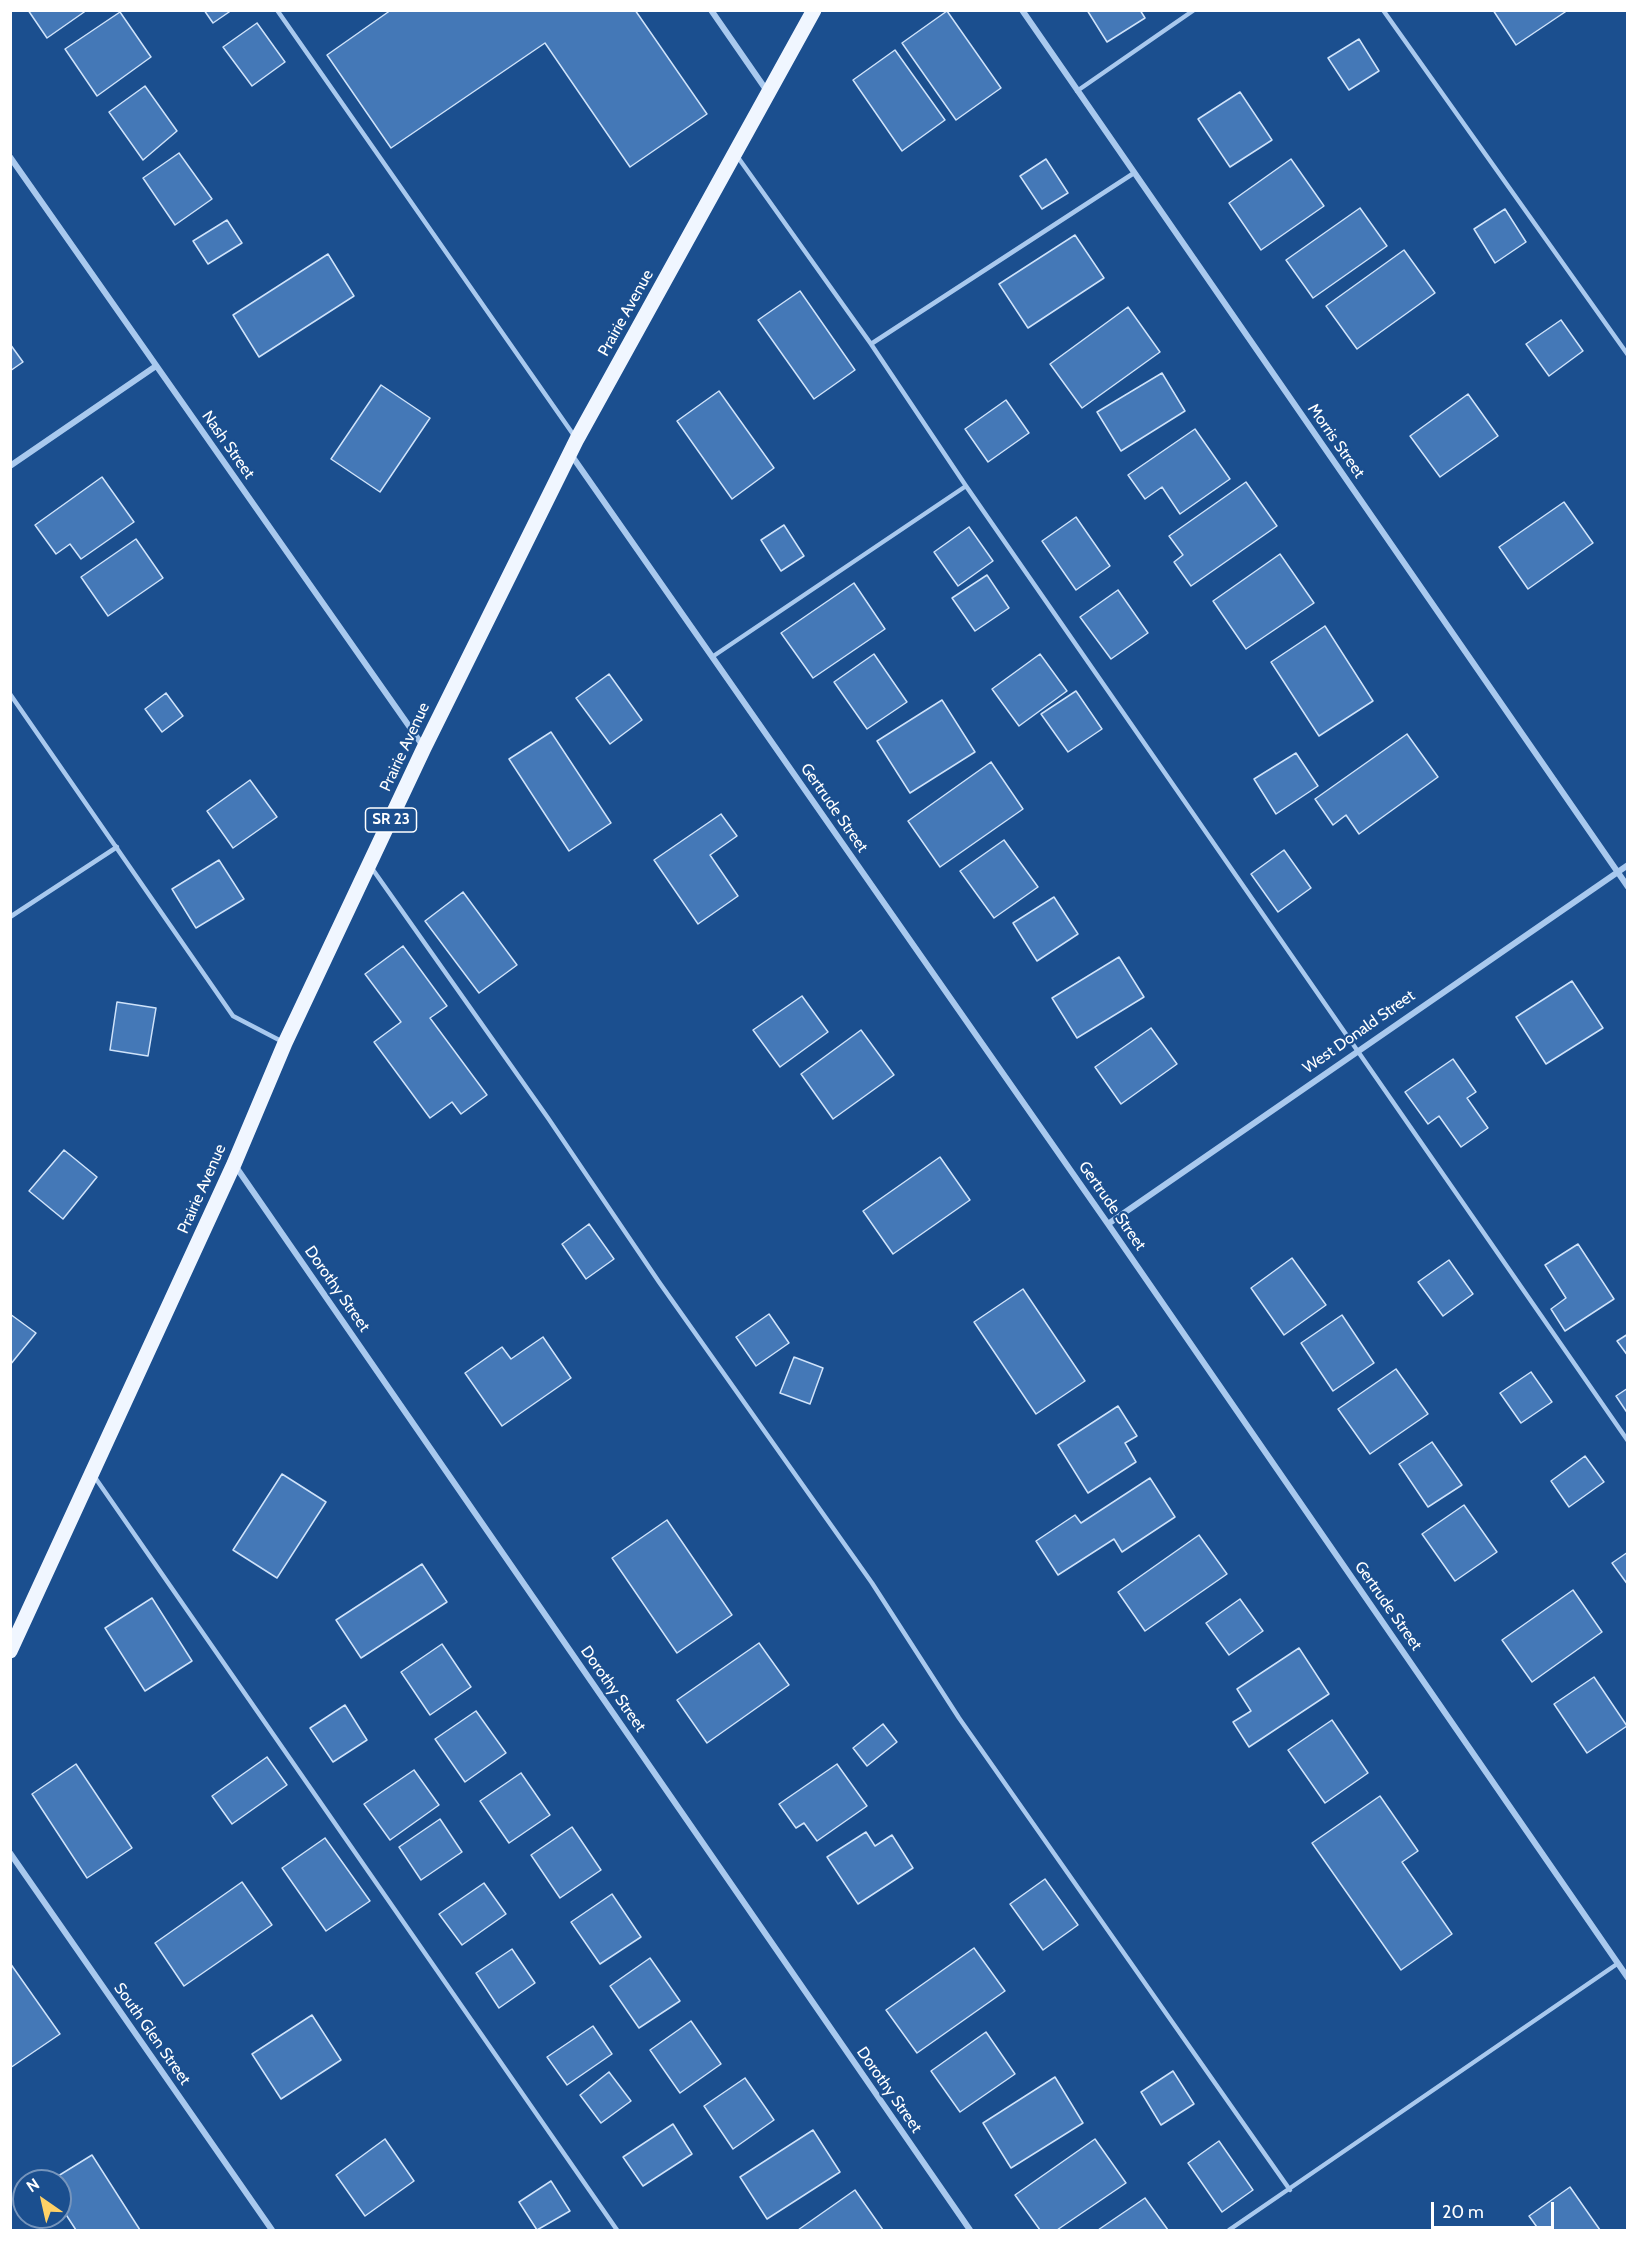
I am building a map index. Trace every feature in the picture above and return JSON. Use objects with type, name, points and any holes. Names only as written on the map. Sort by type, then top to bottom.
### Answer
[{"type":"main road","name":"Prairie Avenue","points":[[10,1651],[234,1164],[285,1043],[424,748],[577,439],[814,10]]},
{"type":"street","points":[[711,10],[768,93]]},
{"type":"street","name":"Morris Street","points":[[1022,10],[1628,887]]},
{"type":"street","name":"Nash Street","points":[[10,157],[424,748]]},
{"type":"street","points":[[10,466],[156,366]]},
{"type":"street","name":"Gertrude Street","points":[[570,453],[1108,1224],[1628,1978]]},
{"type":"street","name":"West Donald Street","points":[[1108,1224],[1356,1050],[1628,865]]},
{"type":"street","name":"Dorothy Street","points":[[234,1164],[970,2230]]},
{"type":"street","name":"South Glen Street","points":[[10,1853],[272,2230]]},
{"type":"lane","points":[[277,10],[577,439]]},
{"type":"lane","points":[[1077,91],[1194,10]]},
{"type":"lane","points":[[1383,10],[1628,355]]},
{"type":"lane","points":[[734,152],[872,344],[966,486],[1628,1441]]},
{"type":"lane","points":[[872,344],[1134,173]]},
{"type":"lane","points":[[712,657],[966,486]]},
{"type":"lane","points":[[10,694],[233,1016],[285,1043]]},
{"type":"lane","points":[[10,916],[117,847]]},
{"type":"lane","points":[[370,865],[548,1118],[659,1282],[872,1583],[959,1718],[1290,2190]]},
{"type":"lane","points":[[92,1473],[617,2230]]},
{"type":"lane","points":[[1229,2230],[1617,1964]]},
{"type":"building","points":[[28,10],[87,10],[47,38]]},
{"type":"building","points":[[204,10],[232,10],[213,23]]},
{"type":"building","points":[[391,10],[635,10],[707,114],[630,167],[545,43],[391,148],[327,55]]},
{"type":"building","points":[[1087,10],[1140,10],[1145,18],[1107,42]]},
{"type":"building","points":[[1493,10],[1568,10],[1516,45]]},
{"type":"building","points":[[947,11],[1001,88],[956,120],[902,43]]},
{"type":"building","points":[[120,12],[151,57],[97,96],[65,49]]},
{"type":"building","points":[[257,23],[285,62],[252,86],[223,47]]},
{"type":"building","points":[[1359,39],[1379,71],[1349,90],[1328,58]]},
{"type":"building","points":[[895,50],[945,120],[902,151],[853,80]]},
{"type":"building","points":[[145,86],[177,131],[143,160],[109,112]]},
{"type":"building","points":[[1240,92],[1272,140],[1230,167],[1198,119]]},
{"type":"building","points":[[179,153],[212,199],[175,225],[143,178]]},
{"type":"building","points":[[1046,159],[1068,193],[1042,209],[1020,176]]},
{"type":"building","points":[[1291,159],[1324,206],[1261,250],[1229,203]]},
{"type":"building","points":[[1360,208],[1387,246],[1313,298],[1286,260]]},
{"type":"building","points":[[1505,209],[1526,242],[1495,263],[1474,229]]},
{"type":"building","points":[[227,220],[242,243],[208,264],[193,241]]},
{"type":"building","points":[[1075,235],[1104,278],[1028,328],[999,284]]},
{"type":"building","points":[[1404,250],[1435,293],[1357,349],[1326,306]]},
{"type":"building","points":[[328,254],[354,296],[259,357],[233,315]]},
{"type":"building","points":[[800,291],[855,370],[814,399],[758,320]]},
{"type":"building","points":[[1128,307],[1160,352],[1082,408],[1050,364]]},
{"type":"building","points":[[1561,320],[1583,351],[1549,376],[1526,344]]},
{"type":"building","points":[[10,344],[23,362],[10,371]]},
{"type":"building","points":[[1162,373],[1185,411],[1121,451],[1097,412]]},
{"type":"building","points":[[381,385],[430,418],[380,492],[331,459]]},
{"type":"building","points":[[719,391],[774,468],[732,499],[677,421]]},
{"type":"building","points":[[1468,394],[1498,436],[1440,477],[1410,436]]},
{"type":"building","points":[[1006,400],[1029,433],[988,462],[965,429]]},
{"type":"building","points":[[1195,429],[1230,479],[1180,514],[1162,487],[1145,499],[1128,475]]},
{"type":"building","points":[[102,477],[134,522],[81,559],[70,544],[56,554],[35,525]]},
{"type":"building","points":[[1246,482],[1277,526],[1191,586],[1174,562],[1183,555],[1169,536]]},
{"type":"building","points":[[1564,502],[1593,543],[1528,589],[1499,547]]},
{"type":"building","points":[[1076,517],[1110,566],[1076,590],[1042,541]]},
{"type":"building","points":[[784,525],[804,556],[781,571],[761,540]]},
{"type":"building","points":[[969,527],[993,561],[958,586],[934,552]]},
{"type":"building","points":[[136,539],[163,578],[108,616],[81,577]]},
{"type":"building","points":[[1280,554],[1314,603],[1246,649],[1213,601]]},
{"type":"building","points":[[987,575],[1009,608],[975,631],[952,598]]},
{"type":"building","points":[[854,583],[885,629],[813,678],[781,633]]},
{"type":"building","points":[[1118,590],[1148,633],[1111,659],[1080,617]]},
{"type":"building","points":[[1325,626],[1373,701],[1319,736],[1271,662]]},
{"type":"building","points":[[874,654],[907,702],[867,729],[834,682]]},
{"type":"building","points":[[1040,654],[1067,691],[1019,726],[992,689]]},
{"type":"building","points":[[609,674],[642,720],[610,744],[576,698]]},
{"type":"building","points":[[1076,691],[1102,729],[1068,752],[1041,714]]},
{"type":"building","points":[[166,693],[183,716],[162,732],[145,709]]},
{"type":"building","points":[[942,700],[975,752],[910,793],[877,741]]},
{"type":"building","points":[[551,732],[611,823],[569,851],[509,759]]},
{"type":"building","points":[[1407,734],[1438,777],[1359,834],[1346,815],[1333,825],[1315,799]]},
{"type":"building","points":[[1296,753],[1318,786],[1276,814],[1254,779]]},
{"type":"building","points":[[991,762],[1023,809],[940,867],[908,821]]},
{"type":"building","points":[[250,780],[277,817],[233,848],[207,811]]},
{"type":"building","points":[[721,814],[737,836],[710,855],[738,896],[698,924],[654,860]]},
{"type":"building","points":[[1004,840],[1038,887],[994,918],[960,871]]},
{"type":"building","points":[[1284,850],[1311,888],[1278,912],[1251,874]]},
{"type":"building","points":[[219,860],[244,899],[196,928],[172,889]]},
{"type":"building","points":[[463,892],[517,965],[479,993],[425,921]]},
{"type":"building","points":[[1054,897],[1078,934],[1037,961],[1013,923]]},
{"type":"building","points":[[403,946],[447,1006],[430,1018],[487,1095],[461,1114],[452,1102],[430,1118],[374,1042],[401,1022],[365,974]]},
{"type":"building","points":[[1119,957],[1144,997],[1077,1038],[1052,998]]},
{"type":"building","points":[[1572,981],[1603,1028],[1546,1064],[1516,1017]]},
{"type":"building","points":[[802,996],[828,1032],[780,1067],[753,1030]]},
{"type":"building","points":[[117,1002],[156,1008],[148,1056],[110,1050]]},
{"type":"building","points":[[1151,1028],[1177,1064],[1121,1104],[1095,1067]]},
{"type":"building","points":[[861,1030],[894,1075],[833,1119],[801,1074]]},
{"type":"building","points":[[1453,1059],[1476,1092],[1467,1098],[1488,1128],[1461,1147],[1439,1116],[1428,1124],[1405,1092]]},
{"type":"building","points":[[64,1150],[97,1177],[63,1219],[29,1191]]},
{"type":"building","points":[[940,1157],[970,1200],[893,1254],[863,1211]]},
{"type":"building","points":[[589,1224],[614,1259],[586,1279],[562,1244]]},
{"type":"building","points":[[1578,1244],[1614,1299],[1565,1331],[1551,1309],[1566,1298],[1545,1265]]},
{"type":"building","points":[[1292,1258],[1326,1305],[1284,1335],[1251,1288]]},
{"type":"building","points":[[1449,1260],[1473,1294],[1443,1316],[1418,1282]]},
{"type":"building","points":[[1023,1289],[1085,1381],[1036,1414],[974,1322]]},
{"type":"building","points":[[10,1314],[36,1333],[10,1365]]},
{"type":"building","points":[[769,1314],[789,1343],[756,1366],[736,1337]]},
{"type":"building","points":[[1342,1315],[1374,1363],[1333,1391],[1301,1343]]},
{"type":"building","points":[[1628,1334],[1628,1356],[1617,1341]]},
{"type":"building","points":[[543,1337],[571,1378],[502,1426],[465,1373],[502,1347],[511,1359]]},
{"type":"building","points":[[794,1357],[823,1368],[810,1404],[780,1393]]},
{"type":"building","points":[[1396,1369],[1428,1414],[1370,1454],[1338,1409]]},
{"type":"building","points":[[1531,1372],[1552,1402],[1521,1423],[1500,1393]]},
{"type":"building","points":[[1628,1388],[1628,1414],[1616,1396]]},
{"type":"building","points":[[1118,1406],[1137,1436],[1125,1443],[1136,1462],[1088,1493],[1058,1445]]},
{"type":"building","points":[[1432,1442],[1462,1485],[1428,1507],[1399,1464]]},
{"type":"building","points":[[1585,1456],[1604,1482],[1569,1507],[1551,1481]]},
{"type":"building","points":[[282,1474],[326,1502],[277,1578],[233,1550]]},
{"type":"building","points":[[1150,1478],[1175,1517],[1122,1552],[1114,1539],[1058,1575],[1036,1541],[1075,1515],[1081,1523]]},
{"type":"building","points":[[1464,1505],[1497,1552],[1455,1581],[1422,1534]]},
{"type":"building","points":[[667,1520],[732,1615],[677,1653],[612,1558]]},
{"type":"building","points":[[1199,1535],[1227,1574],[1145,1631],[1118,1592]]},
{"type":"building","points":[[1628,1552],[1628,1585],[1612,1563]]},
{"type":"building","points":[[422,1564],[447,1602],[361,1658],[336,1620]]},
{"type":"building","points":[[1573,1590],[1602,1632],[1532,1682],[1502,1640]]},
{"type":"building","points":[[152,1598],[192,1661],[145,1691],[105,1628]]},
{"type":"building","points":[[1240,1599],[1263,1631],[1229,1655],[1206,1623]]},
{"type":"building","points":[[759,1643],[789,1685],[707,1743],[677,1700]]},
{"type":"building","points":[[442,1644],[471,1687],[430,1715],[401,1672]]},
{"type":"building","points":[[1299,1648],[1329,1694],[1249,1747],[1233,1722],[1251,1711],[1237,1689]]},
{"type":"building","points":[[1594,1677],[1627,1726],[1587,1753],[1554,1704]]},
{"type":"building","points":[[345,1705],[367,1740],[333,1762],[310,1728]]},
{"type":"building","points":[[476,1711],[506,1753],[465,1782],[435,1739]]},
{"type":"building","points":[[1332,1720],[1368,1773],[1325,1803],[1288,1750]]},
{"type":"building","points":[[883,1724],[897,1742],[867,1766],[853,1748]]},
{"type":"building","points":[[267,1757],[287,1785],[232,1824],[212,1796]]},
{"type":"building","points":[[76,1764],[132,1848],[87,1878],[32,1794]]},
{"type":"building","points":[[837,1764],[867,1806],[817,1841],[804,1823],[796,1828],[779,1804]]},
{"type":"building","points":[[414,1770],[439,1805],[390,1840],[364,1804]]},
{"type":"building","points":[[521,1773],[550,1815],[509,1843],[480,1801]]},
{"type":"building","points":[[1380,1796],[1418,1851],[1402,1862],[1452,1934],[1401,1970],[1312,1843]]},
{"type":"building","points":[[440,1819],[462,1852],[421,1880],[399,1847]]},
{"type":"building","points":[[572,1827],[601,1870],[560,1898],[531,1855]]},
{"type":"building","points":[[866,1832],[875,1846],[892,1835],[913,1868],[858,1904],[827,1857]]},
{"type":"building","points":[[325,1838],[370,1901],[326,1931],[282,1868]]},
{"type":"building","points":[[1045,1879],[1078,1925],[1043,1950],[1010,1904]]},
{"type":"building","points":[[242,1882],[272,1925],[184,1986],[155,1943]]},
{"type":"building","points":[[484,1883],[506,1914],[462,1945],[439,1914]]},
{"type":"building","points":[[612,1894],[641,1937],[600,1964],[571,1922]]},
{"type":"building","points":[[974,1948],[1005,1991],[917,2053],[886,2010]]},
{"type":"building","points":[[512,1949],[535,1983],[499,2008],[476,1973]]},
{"type":"building","points":[[650,1958],[680,2001],[639,2028],[610,1986]]},
{"type":"building","points":[[10,1963],[60,2034],[10,2068]]},
{"type":"building","points":[[312,2015],[341,2060],[281,2099],[252,2054]]},
{"type":"building","points":[[691,2021],[721,2064],[680,2093],[650,2050]]},
{"type":"building","points":[[593,2026],[612,2054],[567,2085],[547,2057]]},
{"type":"building","points":[[986,2032],[1015,2074],[960,2112],[931,2071]]},
{"type":"building","points":[[1173,2071],[1194,2104],[1161,2125],[1141,2092]]},
{"type":"building","points":[[609,2072],[631,2101],[601,2123],[580,2095]]},
{"type":"building","points":[[1055,2077],[1083,2123],[1011,2168],[983,2123]]},
{"type":"building","points":[[745,2078],[774,2120],[733,2149],[704,2106]]},
{"type":"building","points":[[673,2124],[692,2154],[643,2186],[623,2157]]},
{"type":"building","points":[[813,2130],[840,2172],[767,2219],[740,2177]]},
{"type":"building","points":[[385,2139],[414,2181],[365,2216],[336,2175]]},
{"type":"building","points":[[1095,2139],[1126,2183],[1057,2230],[1040,2230],[1015,2195]]},
{"type":"building","points":[[1219,2141],[1253,2190],[1222,2212],[1188,2163]]},
{"type":"building","points":[[92,2155],[140,2230],[76,2230],[72,2224],[72,2169],[69,2169]]},
{"type":"building","points":[[551,2181],[570,2211],[537,2230],[519,2202]]},
{"type":"building","points":[[1570,2187],[1600,2230],[1539,2230],[1529,2216]]},
{"type":"building","points":[[855,2190],[883,2230],[798,2230]]},
{"type":"building","points":[[1145,2198],[1168,2230],[1098,2230]]}]
